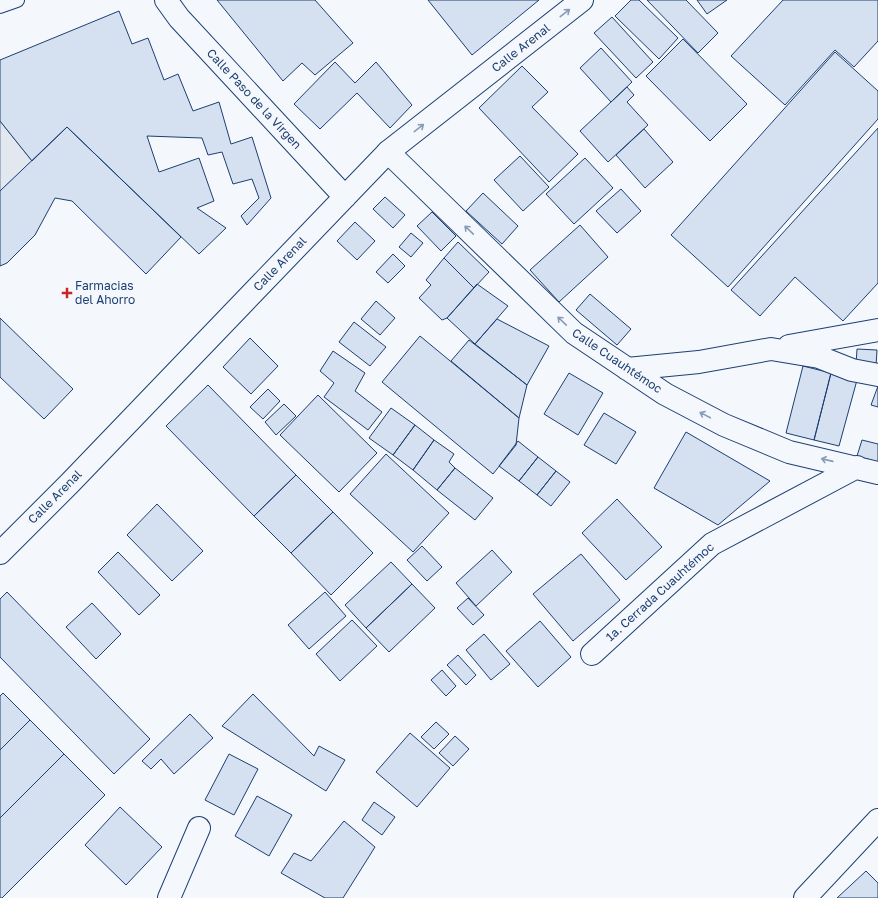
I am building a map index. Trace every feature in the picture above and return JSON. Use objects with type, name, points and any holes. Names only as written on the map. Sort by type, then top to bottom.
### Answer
[{"type":"street","name":"Calle Paso de la Virgen","points":[[166,0],[179,18],[345,197]]},
{"type":"street","name":"Calle Arenal","points":[[0,553],[70,483],[388,152],[582,0]]},
{"type":"street","name":"Calle Cuauhtémoc","points":[[388,152],[574,333],[665,394],[724,425],[790,452],[878,473]]},
{"type":"street","points":[[627,369],[699,362],[878,330]]},
{"type":"street","points":[[771,349],[819,357],[852,370],[878,375]]},
{"type":"street","name":"1a. Cerrada Cuauhtémoc","points":[[592,654],[712,544],[857,467]]},
{"type":"street","points":[[805,898],[878,820]]},
{"type":"street","points":[[169,898],[199,828]]},
{"type":"lane","points":[[0,6],[17,0]]},
{"type":"shaded area","points":[[0,121],[32,161],[0,191]]},
{"type":"building","points":[[217,0],[315,0],[353,43],[315,75],[302,63],[283,81]]},
{"type":"building","points":[[428,0],[539,0],[472,55]]},
{"type":"building","points":[[631,0],[639,0],[678,38],[659,59],[615,16]]},
{"type":"building","points":[[647,0],[686,0],[718,33],[698,53]]},
{"type":"building","points":[[697,0],[727,0],[707,14]]},
{"type":"building","points":[[783,0],[878,0],[878,41],[854,67],[835,50],[785,105],[731,56]]},
{"type":"building","points":[[119,11],[132,44],[148,38],[164,80],[178,74],[193,111],[219,102],[231,144],[252,137],[271,198],[247,225],[241,216],[259,198],[252,179],[233,184],[222,152],[208,155],[202,138],[147,136],[159,172],[199,158],[214,201],[197,208],[226,228],[199,254],[67,127],[32,161],[0,121],[0,60]]},
{"type":"building","points":[[612,17],[653,62],[636,78],[594,33]]},
{"type":"building","points":[[683,39],[747,104],[710,141],[646,76]]},
{"type":"building","points":[[601,48],[632,82],[611,102],[580,68]]},
{"type":"building","points":[[835,52],[878,91],[878,119],[728,287],[671,235]]},
{"type":"building","points":[[335,62],[355,83],[376,62],[412,105],[390,128],[357,93],[320,129],[294,104]]},
{"type":"building","points":[[522,66],[548,92],[532,107],[578,154],[549,182],[479,108]]},
{"type":"building","points":[[627,87],[634,95],[627,102],[648,125],[608,162],[580,131]]},
{"type":"building","points":[[67,127],[181,237],[146,274],[72,201],[55,198],[35,235],[7,263],[0,266],[0,191]]},
{"type":"building","points":[[878,128],[878,283],[843,321],[795,277],[760,316],[731,290]]},
{"type":"building","points":[[644,129],[673,162],[645,188],[616,155]]},
{"type":"building","points":[[520,156],[549,187],[523,211],[494,180]]},
{"type":"building","points":[[585,158],[613,188],[574,224],[546,194]]},
{"type":"building","points":[[621,189],[641,211],[617,233],[596,211]]},
{"type":"building","points":[[483,193],[518,226],[502,244],[466,211]]},
{"type":"building","points":[[385,197],[405,215],[393,228],[373,209]]},
{"type":"building","points":[[432,212],[456,236],[441,251],[417,226]]},
{"type":"building","points":[[355,222],[375,241],[357,260],[337,241]]},
{"type":"building","points":[[580,225],[608,257],[559,302],[530,270]]},
{"type":"building","points":[[411,233],[423,243],[411,257],[399,247]]},
{"type":"building","points":[[458,242],[489,272],[474,288],[444,258]]},
{"type":"building","points":[[393,254],[405,266],[388,283],[376,272]]},
{"type":"building","points":[[444,258],[474,288],[447,318],[442,320],[419,298],[431,285],[426,280]]},
{"type":"building","points":[[477,284],[508,306],[475,344],[447,318]]},
{"type":"building","points":[[590,294],[631,329],[617,345],[576,310]]},
{"type":"building","points":[[376,301],[395,318],[380,335],[361,319]]},
{"type":"building","points":[[0,318],[73,389],[44,419],[0,377]]},
{"type":"building","points":[[497,319],[549,346],[527,385],[475,344]]},
{"type":"building","points":[[354,322],[386,347],[370,366],[339,342]]},
{"type":"building","points":[[420,336],[519,418],[516,445],[493,474],[382,382]]},
{"type":"building","points":[[250,338],[278,366],[251,394],[223,367]]},
{"type":"building","points":[[469,340],[527,385],[519,418],[451,361]]},
{"type":"building","points":[[857,349],[877,350],[876,366],[856,365]]},
{"type":"building","points":[[333,351],[365,373],[355,391],[382,412],[368,430],[324,397],[334,383],[320,371]]},
{"type":"building","points":[[803,366],[831,373],[814,440],[786,433]]},
{"type":"building","points":[[569,373],[603,393],[578,435],[544,414]]},
{"type":"building","points":[[831,373],[857,380],[839,446],[814,440]]},
{"type":"building","points":[[208,385],[296,475],[254,516],[166,426]]},
{"type":"building","points":[[878,386],[878,407],[871,405]]},
{"type":"building","points":[[268,389],[280,401],[263,419],[250,407]]},
{"type":"building","points":[[318,395],[377,453],[339,492],[280,435]]},
{"type":"building","points":[[284,404],[296,416],[276,435],[265,422]]},
{"type":"building","points":[[391,408],[415,425],[393,455],[369,438]]},
{"type":"building","points":[[604,413],[636,432],[616,464],[584,445]]},
{"type":"building","points":[[415,425],[434,440],[413,470],[393,455]]},
{"type":"building","points":[[686,432],[770,481],[718,525],[654,488]]},
{"type":"building","points":[[434,440],[454,454],[449,462],[455,468],[437,490],[413,470]]},
{"type":"building","points":[[862,440],[878,444],[878,462],[857,456]]},
{"type":"building","points":[[518,441],[538,457],[519,481],[499,466]]},
{"type":"building","points":[[386,454],[449,513],[413,552],[350,494]]},
{"type":"building","points":[[538,457],[556,471],[537,495],[519,481]]},
{"type":"building","points":[[455,468],[493,498],[475,520],[437,490]]},
{"type":"building","points":[[556,471],[570,482],[551,506],[537,495]]},
{"type":"building","points":[[296,475],[333,512],[291,553],[254,516]]},
{"type":"building","points":[[617,499],[662,547],[626,580],[582,533]]},
{"type":"building","points":[[157,504],[203,551],[172,581],[127,535]]},
{"type":"building","points":[[333,512],[373,553],[331,595],[291,553]]},
{"type":"building","points":[[422,546],[442,567],[427,581],[407,560]]},
{"type":"building","points":[[492,550],[512,572],[476,606],[456,583]]},
{"type":"building","points":[[118,552],[160,595],[139,615],[98,572]]},
{"type":"building","points":[[581,554],[620,600],[573,641],[533,594]]},
{"type":"building","points":[[391,562],[412,584],[366,628],[345,605]]},
{"type":"building","points":[[412,584],[435,608],[389,652],[366,628]]},
{"type":"building","points":[[7,592],[150,739],[114,774],[0,657],[0,599]]},
{"type":"building","points":[[325,592],[346,616],[309,649],[288,625]]},
{"type":"building","points":[[468,598],[484,615],[473,625],[457,608]]},
{"type":"building","points":[[92,603],[121,634],[96,659],[66,627]]},
{"type":"building","points":[[352,620],[377,646],[340,681],[316,654]]},
{"type":"building","points":[[540,621],[571,657],[538,687],[506,651]]},
{"type":"building","points":[[484,634],[510,664],[491,680],[466,650]]},
{"type":"building","points":[[458,655],[476,675],[466,685],[447,665]]},
{"type":"building","points":[[442,670],[456,686],[446,696],[431,680]]},
{"type":"building","points":[[3,693],[30,720],[0,750],[0,696]]},
{"type":"building","points":[[253,694],[314,756],[319,746],[345,760],[326,791],[222,726]]},
{"type":"building","points":[[190,714],[213,738],[174,774],[161,759],[151,769],[142,761]]},
{"type":"building","points":[[30,720],[64,754],[0,818],[0,750]]},
{"type":"building","points":[[436,722],[449,734],[434,749],[421,737]]},
{"type":"building","points":[[410,733],[450,768],[417,807],[376,772]]},
{"type":"building","points":[[455,736],[469,749],[453,766],[439,753]]},
{"type":"building","points":[[64,754],[105,795],[2,898],[0,898],[0,818]]},
{"type":"building","points":[[229,754],[258,769],[234,815],[205,800]]},
{"type":"building","points":[[257,796],[292,815],[269,856],[235,836]]},
{"type":"building","points":[[374,802],[395,817],[382,835],[362,820]]},
{"type":"building","points":[[120,807],[162,847],[126,885],[85,845]]},
{"type":"building","points":[[344,821],[375,847],[343,898],[325,898],[281,873],[294,853],[311,861]]},
{"type":"building","points":[[866,871],[878,883],[878,898],[837,898]]},
{"type":"place","name":"Farmacias del Ahorro","points":[[67,293]]}]
